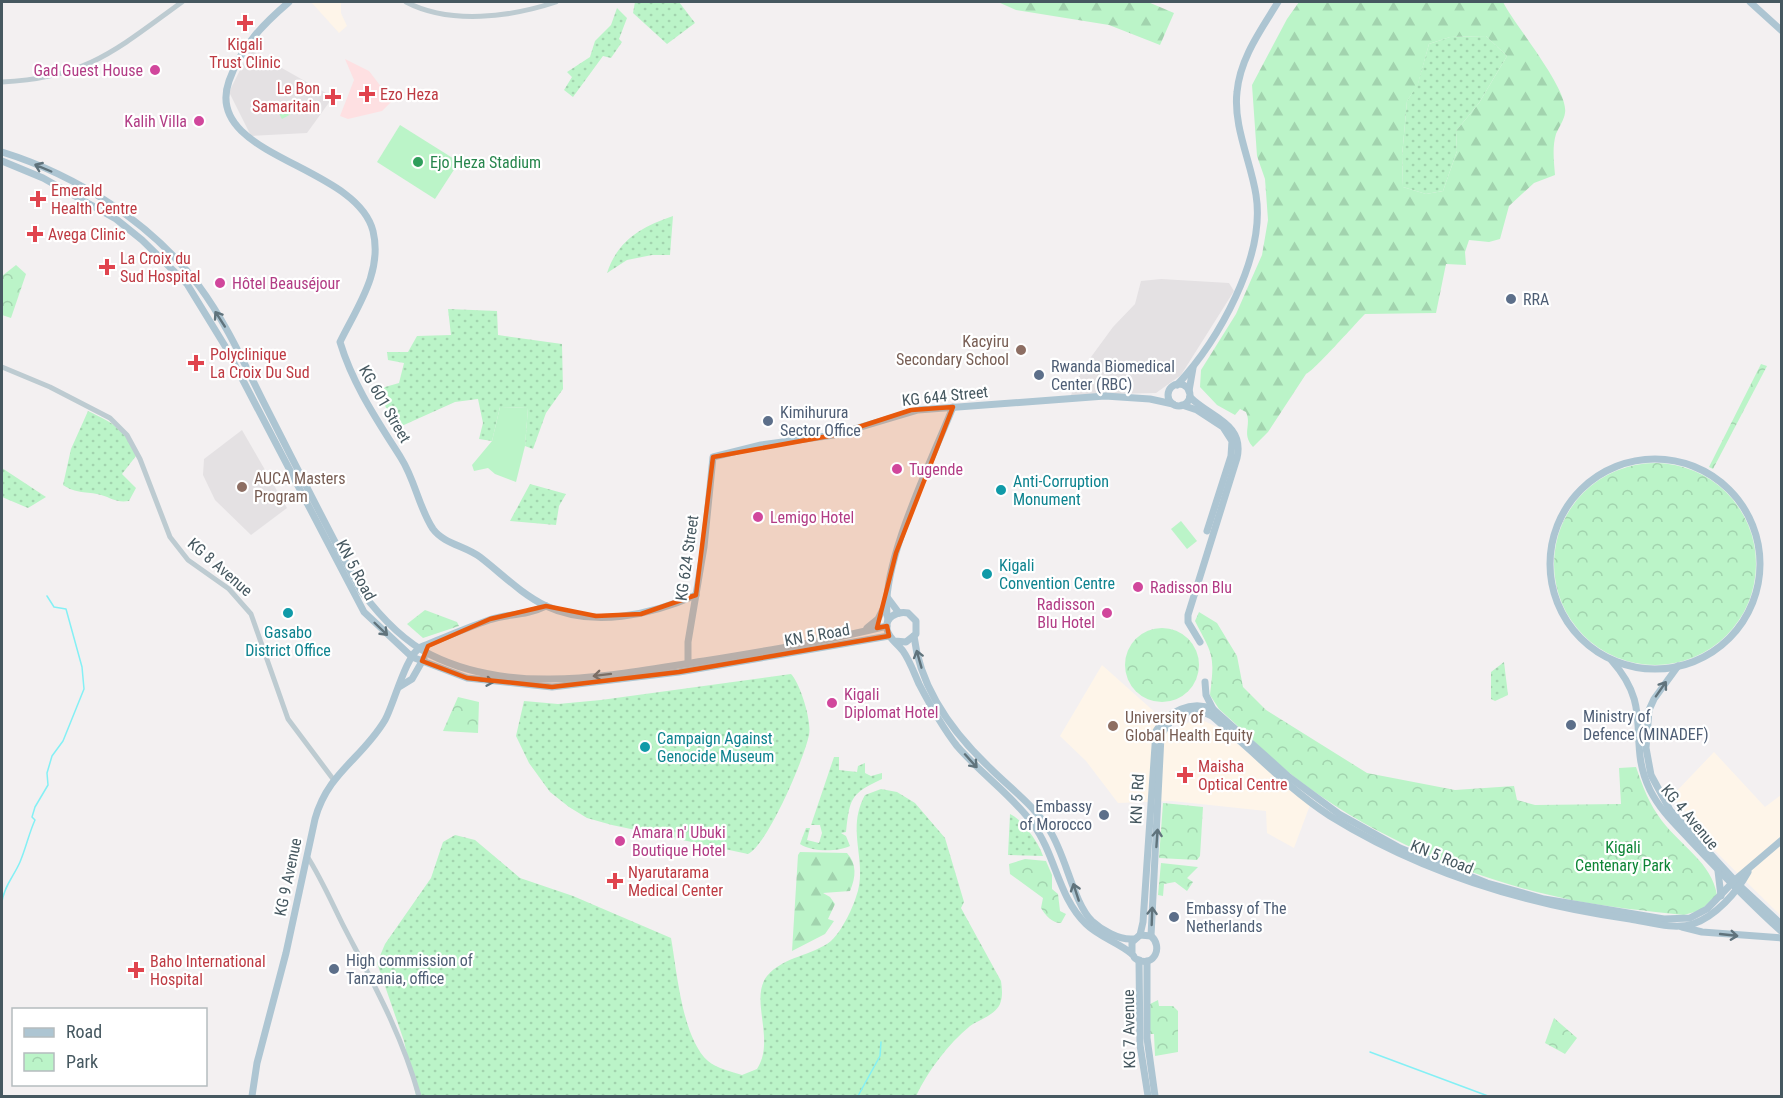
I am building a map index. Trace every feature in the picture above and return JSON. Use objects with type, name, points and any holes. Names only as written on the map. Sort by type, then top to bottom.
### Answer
[{"type":"main road","name":"KG 601 Street","points":[[289,2],[254,34],[234,66],[227,87],[226,101],[229,114],[246,136],[324,178],[365,213],[373,232],[374,270],[363,298],[340,342],[360,393],[403,461],[434,530],[444,538],[477,554],[507,580],[546,606],[570,613],[596,616],[640,614],[663,609],[696,595]]},
{"type":"main road","points":[[1233,435],[1207,416],[1182,405],[1173,404],[1169,399],[1170,390],[1178,385],[1192,368],[1242,282],[1253,247],[1257,198],[1236,108],[1237,91],[1245,61],[1278,2]]},
{"type":"main road","points":[[1750,2],[1782,31]]},
{"type":"main road","name":"KN 5 Road","points":[[2,152],[71,180],[125,215],[172,255],[206,297],[225,326],[361,591],[381,616],[419,648]]},
{"type":"main road","name":"KN 5 Road","points":[[2,161],[43,178],[116,219],[164,260],[199,302],[225,346],[364,612],[412,657],[467,678],[531,687],[562,687],[892,638]]},
{"type":"main road","points":[[199,302],[206,297]]},
{"type":"main road","points":[[1182,405],[1190,394],[1192,368]]},
{"type":"main road","points":[[1178,385],[1186,387],[1190,394],[1231,427],[1237,458],[1188,615],[1188,622],[1200,642]]},
{"type":"main road","name":"KG 644 Street","points":[[1150,399],[1170,390]]},
{"type":"main road","name":"KG 644 Street","points":[[713,457],[761,445],[834,435],[911,411],[1105,396],[1150,399],[1173,404]]},
{"type":"main road","points":[[858,633],[878,619],[886,601],[902,534],[952,407]]},
{"type":"main road","points":[[1207,531],[1231,456],[1233,435]]},
{"type":"main road","name":"KG 624 Street","points":[[688,663],[688,642],[704,547],[713,457]]},
{"type":"main road","points":[[1665,459],[1697,469],[1728,489],[1752,522],[1760,562],[1753,602],[1735,632],[1708,655],[1678,666],[1637,667],[1612,661],[1583,640],[1561,611],[1550,576],[1553,540],[1562,516],[1576,495],[1595,478],[1628,463],[1665,459]]},
{"type":"main road","points":[[886,601],[899,613],[908,614],[914,618],[917,628],[914,636],[916,653],[926,681],[945,716],[964,741],[1025,800],[1051,832],[1063,854],[1086,913],[1111,934],[1133,939]]},
{"type":"main road","points":[[886,601],[892,638],[907,657],[938,719],[956,744],[1021,809],[1040,834],[1051,855],[1065,894],[1078,916],[1100,936],[1143,961]]},
{"type":"main road","points":[[419,648],[428,650],[490,619],[521,616],[546,606]]},
{"type":"main road","points":[[888,623],[899,613]]},
{"type":"main road","name":"KN 5 Road","points":[[428,650],[483,672],[543,679],[579,677],[688,663],[858,633],[888,623]]},
{"type":"main road","points":[[892,638],[906,642],[914,636]]},
{"type":"main road","name":"KG 9 Avenue","points":[[252,1096],[319,804],[333,779],[370,740],[384,721],[412,657],[419,648]]},
{"type":"main road","name":"KG 9 Avenue","points":[[399,687],[412,679],[428,650]]},
{"type":"main road","name":"KG 4 Avenue","points":[[1612,661],[1627,680],[1636,698],[1640,724],[1640,760],[1650,789],[1666,814],[1693,839],[1735,885]]},
{"type":"main road","name":"KG 4 Avenue","points":[[1678,666],[1654,699],[1649,711],[1646,758],[1651,776],[1663,801],[1718,871],[1735,885]]},
{"type":"main road","points":[[1205,682],[1206,695],[1213,709]]},
{"type":"main road","name":"KN 5 Rd","points":[[1140,934],[1143,922],[1156,731],[1165,719],[1181,708],[1197,706],[1213,709]]},
{"type":"main road","name":"KN 5 Road","points":[[1213,709],[1289,777],[1339,814],[1400,848],[1487,883],[1553,901],[1679,920],[1700,914],[1735,885]]},
{"type":"main road","name":"KN 5 Road","points":[[1172,719],[1193,712],[1212,716],[1307,799],[1330,816],[1413,861],[1481,886],[1538,903],[1676,925],[1692,924],[1707,917],[1735,885]]},
{"type":"main road","name":"KN 5 Rd","points":[[1153,897],[1161,736],[1172,719]]},
{"type":"main road","points":[[1735,885],[1782,840]]},
{"type":"main road","points":[[1718,871],[1720,896]]},
{"type":"main road","points":[[1735,885],[1782,925]]},
{"type":"main road","points":[[1735,885],[1782,932]]},
{"type":"main road","name":"KG 7 Avenue","points":[[1143,961],[1154,957],[1158,950],[1151,936],[1153,897]]},
{"type":"main road","points":[[1676,925],[1702,932],[1782,938]]},
{"type":"main road","points":[[1131,953],[1133,939],[1140,934],[1151,936]]},
{"type":"main road","name":"KG 7 Avenue","points":[[1143,961],[1140,1045],[1148,1096]]},
{"type":"main road","name":"KG 7 Avenue","points":[[1143,961],[1147,1038],[1155,1096]]},
{"type":"street","points":[[2,82],[52,75],[97,61],[133,39],[182,2]]},
{"type":"street","points":[[406,2],[430,11],[460,16],[508,12],[556,2]]},
{"type":"street","name":"KG 8 Avenue","points":[[2,367],[50,387],[102,414],[127,435],[140,459],[170,537],[188,560],[230,589],[251,614],[288,719],[333,779]]},
{"type":"street","points":[[307,856],[325,885],[344,927],[383,1000],[419,1096]]},
{"type":"highlighted area","points":[[953,407],[896,553],[877,628],[887,626],[889,636],[679,672],[552,687],[467,678],[422,661],[428,646],[490,619],[546,606],[596,616],[641,614],[696,595],[713,457],[834,435],[911,410]]},
{"type":"shaded area","points":[[311,2],[341,2],[341,13],[347,26],[339,33]]},
{"type":"shaded area","points":[[250,50],[333,97],[307,133],[251,136],[229,92]]},
{"type":"shaded area","name":"Ezo Heza","points":[[345,59],[369,71],[392,101],[382,111],[348,119],[340,116],[354,80]]},
{"type":"shaded area","points":[[1161,279],[1229,283],[1234,291],[1181,375],[1156,393],[1071,395],[1083,368],[1113,327],[1135,304],[1141,281]]},
{"type":"shaded area","name":"AUCA Masters Program","points":[[242,430],[287,508],[251,535],[215,500],[203,475],[204,459]]},
{"type":"shaded area","points":[[1102,665],[1176,731],[1189,722],[1202,720],[1217,727],[1310,805],[1294,848],[1267,833],[1266,811],[1172,801],[1118,803],[1086,761],[1060,736]]},
{"type":"shaded area","points":[[1714,752],[1765,807],[1781,795],[1781,916],[1709,845],[1711,835],[1671,797]]},
{"type":"green space","points":[[635,2],[679,2],[695,23],[667,44],[633,13]]},
{"type":"green space","points":[[998,2],[1148,2],[1174,13],[1160,45],[1109,25],[1016,10]]},
{"type":"green space","points":[[1299,2],[1503,2],[1559,89],[1565,113],[1555,139],[1555,175],[1534,183],[1509,206],[1500,239],[1489,242],[1469,240],[1465,252],[1466,265],[1446,264],[1436,313],[1365,314],[1306,374],[1268,432],[1253,447],[1247,434],[1246,412],[1240,409],[1235,415],[1217,405],[1200,387],[1201,370],[1236,314],[1262,255],[1268,220],[1265,179],[1257,156],[1252,85],[1287,19]],"holes":[[[1486,36],[1507,56],[1479,103],[1456,131],[1457,151],[1443,191],[1426,194],[1403,187],[1402,156],[1407,101],[1418,84],[1429,44],[1450,37]]]},
{"type":"green space","points":[[617,8],[627,18],[619,39],[622,42],[611,58],[603,56],[573,97],[564,90],[572,77],[567,72],[590,57],[595,41],[611,25]]},
{"type":"green space","points":[[1486,36],[1507,56],[1479,103],[1456,131],[1457,151],[1443,191],[1426,194],[1403,187],[1402,156],[1407,101],[1418,83],[1429,44],[1450,37]]},
{"type":"green space","points":[[295,100],[300,109],[282,119],[277,110]]},
{"type":"green space","name":"Ejo Heza Stadium","points":[[400,125],[459,162],[435,199],[377,162]]},
{"type":"green space","points":[[673,216],[670,255],[652,255],[627,260],[607,273],[617,252],[632,236]]},
{"type":"green space","points":[[16,265],[26,274],[11,318],[2,315],[2,276]]},
{"type":"green space","points":[[448,309],[497,311],[498,335],[562,344],[563,389],[546,413],[533,449],[525,446],[528,408],[500,407],[492,441],[479,439],[483,423],[478,399],[455,402],[395,429],[378,389],[399,383],[404,363],[388,360],[387,352],[408,352],[417,336],[451,335]]},
{"type":"green space","points":[[1761,364],[1767,366],[1713,469],[1709,467]]},
{"type":"green space","points":[[500,407],[528,408],[525,446],[516,482],[495,474],[488,468],[474,471],[472,465],[492,441]]},
{"type":"green space","points":[[88,411],[118,428],[132,447],[136,456],[122,474],[136,488],[129,501],[117,501],[63,485],[71,449]]},
{"type":"green space","points":[[1655,463],[1675,465],[1703,475],[1733,500],[1748,525],[1754,544],[1756,564],[1754,584],[1744,612],[1719,642],[1694,657],[1675,663],[1655,665],[1635,663],[1607,653],[1577,628],[1562,603],[1556,584],[1554,564],[1556,544],[1566,516],[1591,486],[1616,471],[1635,465]]},
{"type":"green space","points":[[2,468],[46,497],[28,508],[2,497]]},
{"type":"green space","points":[[530,484],[566,494],[559,506],[556,525],[510,521]]},
{"type":"green space","points":[[1181,521],[1197,541],[1187,549],[1171,529]]},
{"type":"green space","points":[[425,610],[457,622],[459,626],[423,638],[407,624]]},
{"type":"green space","name":"Kigali Centenary Park","points":[[1199,612],[1217,623],[1237,656],[1243,687],[1266,710],[1367,773],[1455,790],[1514,786],[1517,800],[1535,805],[1621,804],[1619,768],[1636,767],[1657,815],[1709,873],[1717,895],[1701,910],[1684,915],[1571,900],[1535,892],[1463,869],[1359,820],[1327,801],[1297,779],[1219,709],[1210,695],[1212,663],[1209,649],[1195,621]]},
{"type":"green space","points":[[1162,628],[1176,631],[1188,639],[1196,651],[1199,665],[1196,679],[1188,691],[1176,699],[1162,702],[1148,699],[1136,691],[1128,679],[1125,665],[1128,651],[1136,639],[1148,631]]},
{"type":"green space","points":[[1504,662],[1508,695],[1495,701],[1491,699],[1491,672]]},
{"type":"green space","points":[[791,674],[798,685],[804,703],[809,721],[809,735],[793,781],[775,818],[756,847],[748,854],[587,818],[550,792],[529,763],[516,736],[524,701],[558,704],[601,700]]},
{"type":"green space","points":[[458,697],[479,702],[478,733],[443,731]]},
{"type":"green space","points":[[834,757],[839,757],[839,770],[857,772],[858,766],[865,763],[865,773],[871,776],[882,773],[882,779],[858,793],[851,804],[846,832],[841,833],[846,836],[850,846],[832,850],[811,849],[800,844],[806,828],[810,828],[807,840],[819,843],[822,833],[820,825],[811,825]]},
{"type":"green space","points":[[881,789],[897,792],[915,803],[945,838],[964,902],[961,908],[1001,981],[1000,1004],[991,1014],[970,1026],[946,1049],[916,1096],[416,1096],[404,1041],[377,963],[385,944],[431,878],[443,842],[455,835],[475,840],[520,878],[573,896],[671,938],[678,985],[692,1037],[708,1061],[724,1070],[742,1075],[757,1069],[762,1058],[764,1033],[761,996],[762,985],[767,976],[782,964],[831,941],[849,914],[859,884],[857,821],[859,808],[865,795]]},
{"type":"green space","points":[[1163,803],[1203,807],[1200,856],[1197,860],[1159,858]]},
{"type":"green space","points":[[1010,814],[1030,832],[1043,856],[1008,855]]},
{"type":"green space","points":[[800,852],[847,853],[853,862],[854,876],[850,891],[823,893],[835,904],[828,919],[834,921],[825,934],[792,951],[798,855]]},
{"type":"green space","points":[[1025,859],[1046,861],[1052,875],[1052,889],[1058,894],[1060,911],[1066,914],[1061,923],[1052,920],[1043,911],[1041,908],[1043,898],[1010,874],[1009,864]]},
{"type":"green space","points":[[1161,863],[1198,867],[1187,878],[1193,882],[1187,891],[1175,882],[1164,884],[1163,896],[1158,895]]},
{"type":"green space","points":[[1158,1000],[1159,1006],[1173,1006],[1178,1011],[1178,1052],[1155,1056],[1154,1034],[1148,1034],[1148,1005]]},
{"type":"green space","points":[[1554,1018],[1577,1038],[1565,1054],[1545,1043]]},
{"type":"waterway","points":[[2,902],[35,820],[32,817],[35,807],[48,785],[47,773],[52,756],[63,741],[84,689],[82,667],[66,609],[54,607],[47,596]]},
{"type":"waterway","points":[[2,912],[2,923]]},
{"type":"waterway","points":[[858,1096],[880,1056],[881,1042]]},
{"type":"waterway","points":[[1370,1052],[1488,1096]]},
{"type":"place","name":"Kigali Trust Clinic","points":[[245,23]]},
{"type":"place","name":"Gad Guest House","points":[[155,70]]},
{"type":"place","name":"Ezo Heza","points":[[367,94]]},
{"type":"place","name":"Le Bon Samaritain","points":[[333,97]]},
{"type":"place","name":"Kalih Villa","points":[[199,121]]},
{"type":"place","name":"Ejo Heza Stadium","points":[[418,162]]},
{"type":"place","name":"Emerald Health Centre","points":[[38,199]]},
{"type":"place","name":"Avega Clinic","points":[[35,234]]},
{"type":"place","name":"La Croix du Sud Hospital","points":[[107,267]]},
{"type":"place","name":"Hôtel Beauséjour","points":[[220,283]]},
{"type":"place","name":"RRA","points":[[1511,299]]},
{"type":"place","name":"Kacyiru Secondary School","points":[[1021,350]]},
{"type":"place","name":"Polyclinique La Croix Du Sud","points":[[196,363]]},
{"type":"place","name":"Rwanda Biomedical Center (RBC)","points":[[1039,375]]},
{"type":"place","name":"Kimihurura Sector Office","points":[[768,421]]},
{"type":"place","name":"Tugende","points":[[897,469]]},
{"type":"place","name":"AUCA Masters Program","points":[[242,487]]},
{"type":"place","name":"Anti-Corruption Monument","points":[[1001,490]]},
{"type":"place","name":"Lemigo Hotel","points":[[758,517]]},
{"type":"place","name":"Kigali Convention Centre","points":[[987,574]]},
{"type":"place","name":"Radisson Blu","points":[[1138,587]]},
{"type":"place","name":"Gasabo District Office","points":[[288,613]]},
{"type":"place","name":"Radisson Blu Hotel","points":[[1107,613]]},
{"type":"place","name":"Kigali Diplomat Hotel","points":[[832,703]]},
{"type":"place","name":"Ministry of Defence (MINADEF)","points":[[1571,725]]},
{"type":"place","name":"University of Global Health Equity","points":[[1113,726]]},
{"type":"place","name":"Campaign Against Genocide Museum","points":[[645,747]]},
{"type":"place","name":"Maisha Optical Centre","points":[[1185,775]]},
{"type":"place","name":"Embassy of Morocco","points":[[1104,815]]},
{"type":"place","name":"Amara n' Ubuki Boutique Hotel","points":[[620,841]]},
{"type":"place","name":"Nyarutarama Medical Center","points":[[615,881]]},
{"type":"place","name":"Embassy of The Netherlands","points":[[1174,917]]},
{"type":"place","name":"High commission of Tanzania, office","points":[[334,969]]},
{"type":"place","name":"Baho International Hospital","points":[[136,970]]}]
